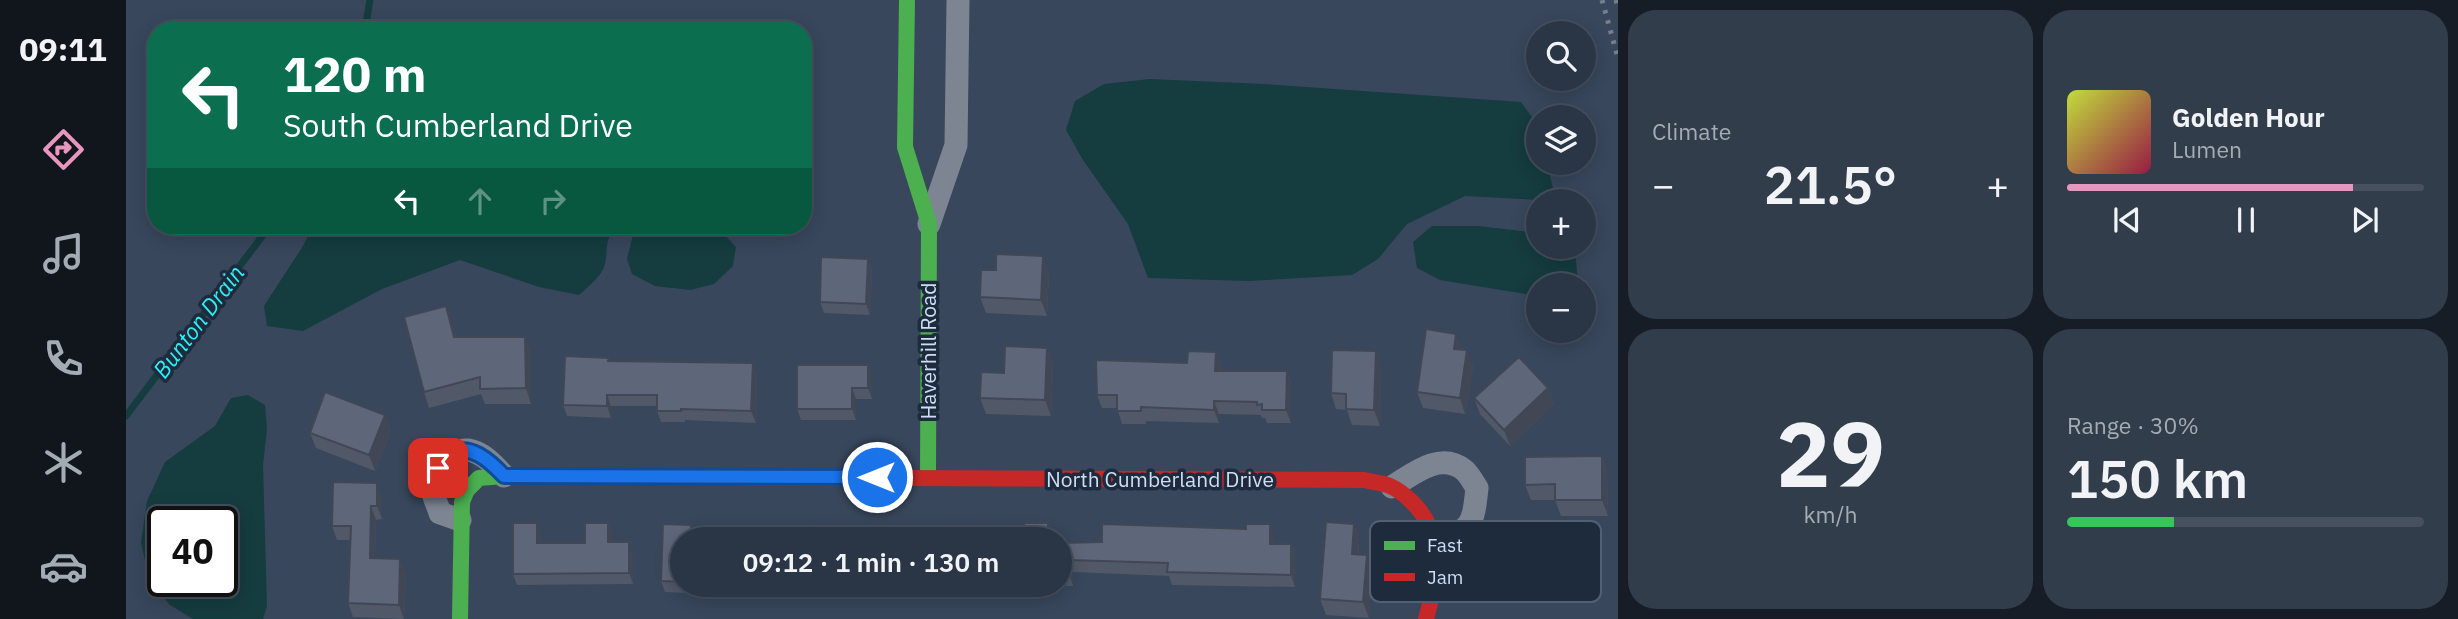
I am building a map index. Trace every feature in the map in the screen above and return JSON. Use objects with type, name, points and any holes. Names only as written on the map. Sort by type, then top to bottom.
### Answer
[{"type":"street","name":"Haverhill Road","points":[[907,0],[905,147],[929,224],[928,477]]},
{"type":"street","name":"Haverhill Road","points":[[929,224],[956,145],[958,0]]},
{"type":"street","points":[[460,520],[440,513],[432,490],[438,468],[450,454],[469,450],[489,460],[504,476]]},
{"type":"street","points":[[1392,487],[1425,466],[1449,462],[1464,470],[1477,488],[1475,513],[1470,521]]},
{"type":"street","name":"North Cumberland Drive","points":[[460,619],[462,502],[467,490],[479,478],[1364,480],[1392,487],[1408,498],[1428,521]]},
{"type":"shaded area","points":[[1150,79],[1521,102],[1526,109],[1526,175],[1550,175],[1553,189],[1526,189],[1526,199],[1465,196],[1407,224],[1378,259],[1352,275],[1249,281],[1148,278],[1128,224],[1083,160],[1066,130],[1075,101],[1104,84]]},
{"type":"shaded area","points":[[1432,226],[1478,226],[1526,232],[1526,259],[1576,259],[1577,273],[1526,273],[1526,294],[1440,280],[1417,268],[1413,242]]},
{"type":"shaded area","points":[[308,235],[611,235],[601,273],[579,295],[539,287],[460,260],[382,289],[303,331],[267,326],[264,306]]},
{"type":"shaded area","points":[[633,235],[725,235],[736,247],[733,266],[714,284],[690,290],[655,286],[632,274],[627,259]]},
{"type":"shaded area","points":[[248,395],[265,405],[267,429],[263,465],[267,606],[263,619],[193,619],[170,605],[163,597],[238,597],[238,506],[147,506],[147,569],[141,543],[147,501],[165,462],[215,426],[231,398]]},
{"type":"building","points":[[996,254],[1043,256],[1041,300],[980,297],[981,270],[996,270]]},
{"type":"building","points":[[821,257],[868,259],[866,304],[820,302]]},
{"type":"building","points":[[446,306],[454,337],[525,337],[526,388],[480,389],[480,377],[424,392],[404,317]]},
{"type":"building","points":[[1426,329],[1456,334],[1454,349],[1467,350],[1460,398],[1417,392]]},
{"type":"building","points":[[1005,346],[1047,348],[1045,400],[980,398],[981,372],[1004,373]]},
{"type":"building","points":[[1332,350],[1376,351],[1374,410],[1346,409],[1346,394],[1331,393]]},
{"type":"building","points":[[1188,351],[1216,352],[1215,371],[1287,371],[1286,410],[1262,410],[1262,404],[1257,405],[1257,402],[1214,401],[1214,410],[1141,407],[1141,411],[1117,411],[1117,395],[1097,395],[1096,360],[1187,363]]},
{"type":"building","points":[[565,356],[609,358],[608,361],[753,363],[751,411],[657,411],[657,395],[607,395],[607,406],[563,405]]},
{"type":"building","points":[[1519,357],[1548,388],[1504,430],[1474,398]]},
{"type":"building","points":[[797,365],[868,365],[868,388],[852,388],[852,409],[797,409]]},
{"type":"building","points":[[325,392],[385,415],[369,455],[310,433]]},
{"type":"building","points":[[1602,456],[1602,500],[1555,500],[1555,484],[1525,485],[1525,457]]},
{"type":"building","points":[[333,482],[377,483],[377,506],[371,506],[370,558],[400,559],[399,605],[348,603],[351,526],[332,526]]},
{"type":"building","points":[[1326,522],[1354,524],[1352,554],[1367,555],[1363,602],[1320,599]]},
{"type":"building","points":[[513,523],[537,523],[537,543],[585,543],[585,523],[608,523],[608,542],[629,542],[629,573],[513,574]]},
{"type":"building","points":[[1024,523],[1048,523],[1048,527],[1024,527]]},
{"type":"building","points":[[663,524],[691,525],[670,527],[670,581],[661,581]]},
{"type":"building","points":[[1102,524],[1246,529],[1246,524],[1270,524],[1270,544],[1291,544],[1291,575],[1167,572],[1168,563],[1072,560],[1072,543],[1102,542]]},
{"type":"building","points":[[809,525],[832,526],[832,527]]},
{"type":"building","points":[[954,525],[982,526],[982,527]]},
{"type":"waterway","name":"Bunton Drain","points":[[366,21],[370,0]]},
{"type":"waterway","name":"Bunton Drain","points":[[126,416],[263,235]]},
{"type":"railway","points":[[1602,0],[1618,58]]},
{"type":"railway","points":[[1616,0],[1618,8]]},
{"type":"traffic: fast","points":[[907,0],[905,147],[929,224],[928,477]]},
{"type":"traffic: fast","points":[[460,619],[462,502],[467,490],[479,478],[890,478]]},
{"type":"traffic: jam","points":[[890,478],[1364,480],[1396,489],[1410,500],[1426,521]]},
{"type":"traffic: jam","points":[[1426,619],[1430,602]]},
{"type":"route","points":[[438,468],[450,454],[469,450],[489,460],[504,476],[877,477]]}]
